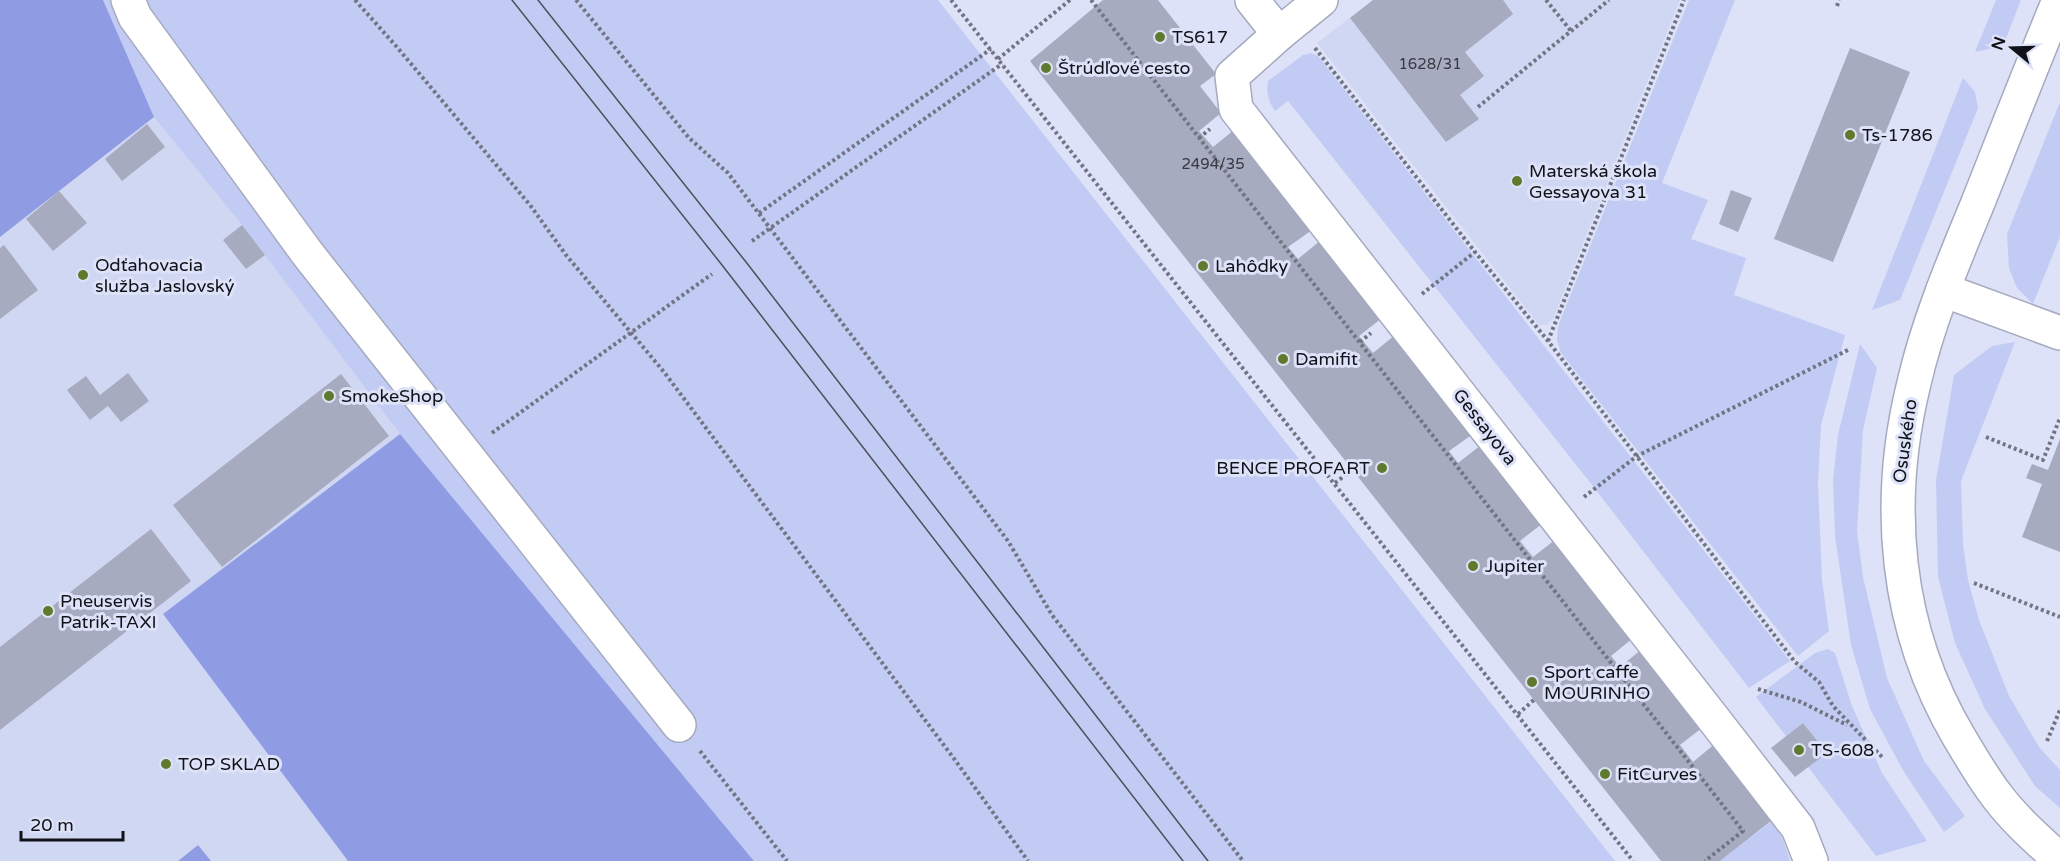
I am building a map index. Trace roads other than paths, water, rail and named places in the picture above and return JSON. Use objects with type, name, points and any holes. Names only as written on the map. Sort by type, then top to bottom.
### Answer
[{"type":"street","points":[[128,0],[135,18],[307,253],[680,725]]},
{"type":"street","points":[[1252,0],[1279,34],[1321,0]]},
{"type":"street","name":"Osuského","points":[[2059,0],[1943,290],[1914,381],[1904,426],[1898,470],[1897,511],[1905,592],[1914,635],[1924,665],[1952,724],[1997,796],[2039,842],[2060,860]]},
{"type":"street","name":"Gessayova","points":[[1279,34],[1232,76],[1236,109],[1798,828],[1811,861]]},
{"type":"street","points":[[1943,290],[2060,333]]},
{"type":"tram line","points":[[512,0],[722,265],[1183,861]]},
{"type":"tram line","points":[[538,0],[746,262],[1208,861]]},
{"type":"place","name":"TS617","points":[[1160,37]]},
{"type":"place","name":"Štrúdľové cesto","points":[[1046,68]]},
{"type":"place","name":"Ts-1786","points":[[1850,135]]},
{"type":"place","name":"Materská škola Gessayova 31","points":[[1517,181]]},
{"type":"place","name":"Lahôdky","points":[[1203,266]]},
{"type":"place","name":"Odťahovacia služba Jaslovský","points":[[83,275]]},
{"type":"place","name":"Damifit","points":[[1283,359]]},
{"type":"place","name":"SmokeShop","points":[[329,396]]},
{"type":"place","name":"BENCE PROFART","points":[[1382,468]]},
{"type":"place","name":"Jupiter","points":[[1473,566]]},
{"type":"place","name":"Pneuservis Patrik-TAXI","points":[[48,611]]},
{"type":"place","name":"Sport caffe MOURINHO","points":[[1532,682]]},
{"type":"place","name":"TS-608","points":[[1799,750]]},
{"type":"place","name":"TOP SKLAD","points":[[166,764]]},
{"type":"place","name":"FitCurves","points":[[1605,774]]}]
